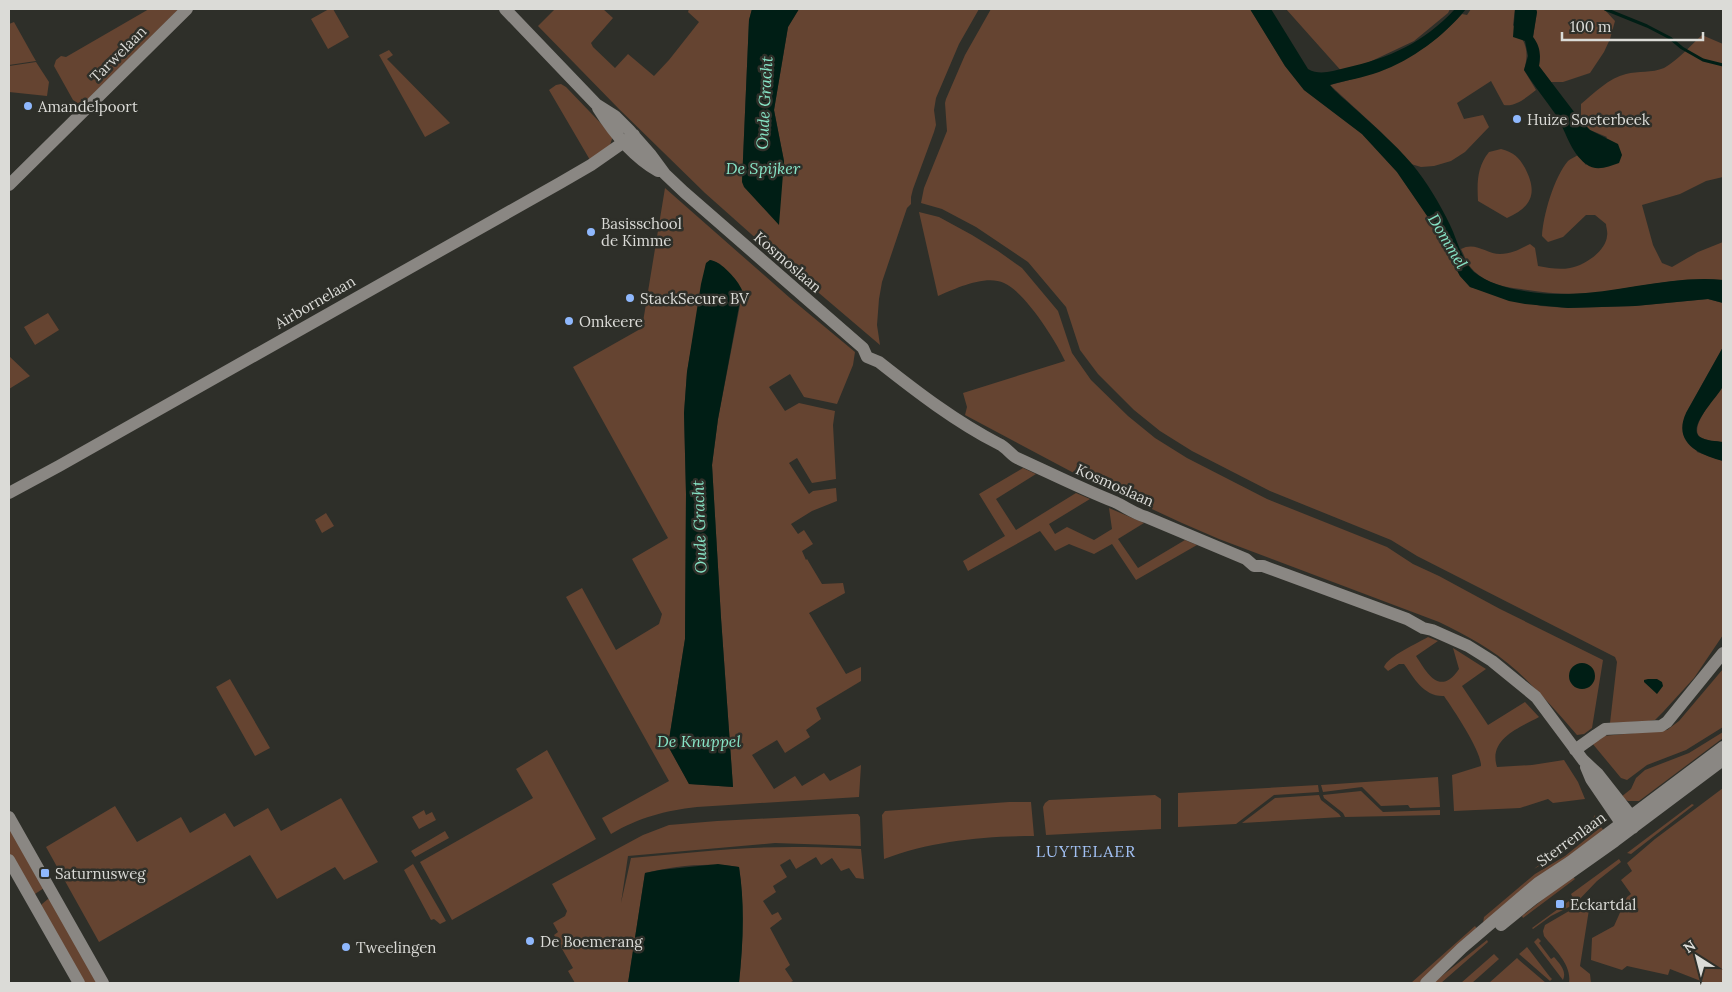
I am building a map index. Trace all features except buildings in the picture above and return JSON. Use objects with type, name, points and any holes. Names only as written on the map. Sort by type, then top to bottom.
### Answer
[{"type":"street","name":"Tarwelaan","points":[[9,185],[187,9]]},
{"type":"street","name":"Kosmoslaan","points":[[505,9],[596,104],[615,116],[629,139],[665,174],[769,268],[863,348],[867,356],[879,362],[959,421],[988,440],[1000,444],[1016,457],[1081,488],[1118,503],[1135,514],[1246,559],[1254,566],[1263,566],[1407,618],[1423,628],[1468,646],[1492,661],[1536,697],[1579,755],[1591,779],[1628,822]]},
{"type":"street","name":"Airbornelaan","points":[[9,493],[68,462],[492,222],[591,165],[629,139]]},
{"type":"street","points":[[1579,755],[1596,735],[1605,729],[1661,726],[1667,722],[1723,652]]},
{"type":"street","name":"Sterrenlaan","points":[[1426,983],[1444,966],[1466,955],[1723,747]]},
{"type":"street","name":"Sterrenlaan","points":[[1628,822],[1723,760]]},
{"type":"street","points":[[9,817],[103,983]]},
{"type":"street","points":[[9,860],[79,983]]},
{"type":"shaded area","points":[[149,9],[179,9],[85,102],[79,104],[73,100],[54,66],[56,60],[61,56],[66,57]]},
{"type":"shaded area","points":[[329,9],[333,9],[349,37],[328,49],[311,19]]},
{"type":"shaded area","points":[[555,9],[603,9],[613,18],[591,43],[593,47],[615,68],[628,54],[654,76],[699,22],[688,12],[689,9],[752,9],[749,20],[742,182],[784,161],[774,110],[788,27],[799,9],[979,9],[959,44],[936,98],[934,110],[936,125],[934,132],[913,189],[911,204],[907,208],[882,282],[877,325],[880,345],[705,193],[538,26]]},
{"type":"shaded area","points":[[991,9],[1250,9],[1285,66],[1304,90],[1362,134],[1397,172],[1432,223],[1460,276],[1470,287],[1541,306],[1568,308],[1635,306],[1708,299],[1723,303],[1723,347],[1686,413],[1697,452],[1723,461],[1723,635],[1694,678],[1655,720],[1610,723],[1617,662],[1615,657],[1417,556],[1391,540],[1270,491],[1192,451],[1160,431],[1134,410],[1098,374],[1080,350],[1066,307],[1028,262],[976,227],[942,209],[921,203],[924,188],[947,131],[946,99],[965,55]]},
{"type":"shaded area","points":[[1286,9],[1450,9],[1448,13],[1414,41],[1344,74]]},
{"type":"shaded area","points":[[1471,9],[1515,9],[1513,25],[1523,41],[1526,51],[1524,70],[1536,90],[1517,103],[1504,105],[1491,81],[1457,103],[1464,119],[1483,115],[1489,127],[1465,152],[1451,161],[1434,166],[1421,167],[1411,164],[1381,132],[1330,85],[1368,74],[1402,61],[1433,41],[1462,14],[1467,15]]},
{"type":"shaded area","points":[[1536,9],[1604,9],[1615,21],[1604,52],[1590,73],[1563,82],[1551,82],[1539,66],[1540,57],[1533,37]]},
{"type":"shaded area","points":[[14,22],[36,61],[9,65],[9,24]]},
{"type":"shaded area","points":[[1702,35],[1723,44],[1723,177],[1706,181],[1680,194],[1642,205],[1653,245],[1662,263],[1672,267],[1698,252],[1723,242],[1723,280],[1674,281],[1594,293],[1566,294],[1502,286],[1485,279],[1475,272],[1461,249],[1471,246],[1504,254],[1516,251],[1530,244],[1535,248],[1538,266],[1558,269],[1576,267],[1588,261],[1599,252],[1606,242],[1607,231],[1606,224],[1595,215],[1586,215],[1563,237],[1548,242],[1542,236],[1550,197],[1563,168],[1568,161],[1578,155],[1586,165],[1607,137],[1590,130],[1581,121],[1581,104],[1602,86],[1620,76],[1664,68],[1679,57]]},
{"type":"shaded area","points":[[389,50],[393,55],[387,59],[450,123],[425,137],[379,55]]},
{"type":"shaded area","points":[[36,62],[49,82],[47,96],[9,92],[9,66]]},
{"type":"shaded area","points":[[561,84],[613,136],[609,148],[590,160],[549,90]]},
{"type":"shaded area","points":[[1501,149],[1512,153],[1520,161],[1529,177],[1532,192],[1527,204],[1507,218],[1478,201],[1478,181],[1482,163],[1489,152]]},
{"type":"shaded area","points":[[665,188],[790,298],[855,352],[853,365],[837,404],[804,397],[790,374],[769,387],[785,411],[799,403],[835,411],[833,425],[836,479],[812,483],[797,458],[789,463],[809,494],[813,491],[836,488],[837,501],[812,511],[791,524],[798,534],[804,530],[813,544],[802,551],[822,584],[843,583],[845,593],[809,613],[846,674],[861,667],[861,681],[816,708],[821,719],[806,730],[810,737],[785,753],[777,740],[752,755],[774,789],[795,776],[802,786],[824,773],[830,781],[861,765],[859,797],[697,807],[642,819],[611,834],[602,818],[669,781],[566,597],[582,588],[616,650],[659,624],[662,614],[632,559],[668,538],[573,367],[642,328]],"holes":[[[710,260],[720,264],[737,282],[740,305],[718,419],[712,465],[733,787],[689,784],[668,746],[685,639],[686,494],[684,413],[687,372],[706,264]]]},
{"type":"shaded area","points":[[919,212],[939,217],[972,235],[1022,268],[1058,311],[1072,353],[1091,380],[1128,416],[1155,438],[1187,458],[1267,499],[1387,547],[1413,564],[1603,660],[1592,728],[1584,734],[1577,735],[1541,694],[1508,663],[1480,644],[1439,622],[1219,539],[1182,523],[1072,472],[965,415],[967,407],[963,393],[1065,361],[1055,342],[1030,306],[1012,288],[1004,283],[988,280],[979,281],[938,296]]},
{"type":"shaded area","points":[[48,313],[59,330],[35,345],[24,327]]},
{"type":"shaded area","points":[[9,356],[30,376],[9,389]]},
{"type":"shaded area","points":[[1723,386],[1723,442],[1711,441],[1700,437],[1697,433],[1698,426],[1710,403]]},
{"type":"shaded area","points":[[1023,468],[1036,474],[996,499],[1016,530],[1076,493],[1090,499],[1049,524],[1055,534],[1067,527],[1094,540],[1112,529],[1109,508],[1144,523],[1118,539],[1138,568],[1185,540],[1197,545],[1136,580],[1112,544],[1094,554],[1069,544],[1055,551],[1040,531],[968,571],[963,561],[1005,536],[979,494]]},
{"type":"shaded area","points":[[326,513],[334,526],[322,533],[315,520]]},
{"type":"shaded area","points":[[1428,637],[1438,641],[1416,656],[1434,679],[1440,682],[1446,681],[1459,669],[1453,648],[1486,669],[1462,686],[1488,725],[1525,702],[1539,717],[1515,730],[1501,742],[1495,757],[1497,767],[1532,765],[1564,760],[1578,782],[1585,799],[1553,803],[1548,799],[1520,808],[1454,811],[1452,775],[1481,766],[1477,751],[1444,696],[1431,693],[1420,686],[1404,664],[1399,664],[1388,671],[1384,667],[1397,654]]},
{"type":"shaded area","points":[[1723,669],[1723,727],[1686,750],[1647,765],[1627,780],[1621,778],[1592,743],[1603,736],[1667,730],[1679,721]]},
{"type":"shaded area","points":[[230,679],[270,748],[255,756],[216,687]]},
{"type":"shaded area","points":[[1723,732],[1723,738],[1639,801],[1628,801],[1621,797],[1631,789],[1636,778],[1645,770],[1689,753]]},
{"type":"shaded area","points":[[547,750],[596,839],[452,920],[420,862],[533,798],[516,769]]},
{"type":"shaded area","points":[[1438,777],[1440,807],[1410,808],[1408,805],[1381,806],[1362,787],[1323,792],[1321,785]]},
{"type":"shaded area","points":[[1318,785],[1319,792],[1274,795],[1236,824],[1178,827],[1178,793]]},
{"type":"shaded area","points":[[1723,788],[1723,983],[1706,983],[1670,969],[1668,975],[1627,966],[1622,970],[1591,960],[1592,938],[1614,926],[1627,897],[1631,894],[1621,880],[1632,871],[1627,863],[1655,839]]},
{"type":"shaded area","points":[[1361,791],[1383,812],[1440,810],[1440,815],[1345,817],[1323,795]]},
{"type":"shaded area","points":[[1155,795],[1161,799],[1161,829],[1046,835],[1043,807],[1049,800]]},
{"type":"shaded area","points":[[1319,795],[1321,800],[1341,817],[1242,823],[1275,798]]},
{"type":"shaded area","points":[[341,798],[378,862],[344,880],[335,867],[277,899],[250,855],[99,942],[46,847],[115,806],[137,842],[181,817],[190,833],[225,813],[234,827],[268,808],[281,831]]},
{"type":"shaded area","points":[[1031,802],[1034,836],[958,841],[920,848],[884,859],[882,815],[885,811]]},
{"type":"shaded area","points":[[1692,804],[1694,805],[1631,854],[1627,853]]},
{"type":"shaded area","points":[[424,810],[426,815],[432,812],[436,820],[419,829],[412,817]]},
{"type":"shaded area","points":[[858,814],[860,817],[861,846],[775,843],[628,856],[621,903],[631,858],[717,850],[782,847],[861,849],[864,879],[856,878],[849,868],[841,871],[832,858],[821,865],[816,857],[796,869],[790,859],[780,865],[787,877],[773,886],[776,892],[763,901],[772,915],[778,912],[782,919],[770,928],[790,965],[785,969],[793,981],[789,983],[739,983],[743,925],[739,867],[716,865],[668,868],[645,873],[628,983],[575,983],[568,971],[573,968],[554,935],[558,932],[553,923],[565,916],[567,911],[552,884],[643,835],[669,825]]},
{"type":"shaded area","points":[[1595,815],[1597,822],[1593,828],[1559,854],[1534,869],[1589,825]]},
{"type":"shaded area","points":[[9,822],[44,888],[35,894],[31,892],[9,853]]},
{"type":"shaded area","points":[[1601,827],[1604,831],[1483,923],[1484,917],[1535,874],[1565,856]]},
{"type":"shaded area","points":[[445,831],[449,838],[415,857],[411,851]]},
{"type":"shaded area","points":[[1619,859],[1621,862],[1597,881],[1575,904],[1532,928],[1573,898],[1571,894]]},
{"type":"shaded area","points":[[413,864],[446,921],[440,924],[434,919],[431,920],[404,870]]},
{"type":"shaded area","points":[[1572,876],[1575,879],[1523,918],[1522,916]]},
{"type":"shaded area","points":[[1589,896],[1591,897],[1580,966],[1590,974],[1591,983],[1569,983],[1568,970],[1565,964],[1558,952],[1544,936],[1543,931],[1545,925],[1581,904]]},
{"type":"shaded area","points":[[48,899],[52,900],[100,983],[82,983],[40,907]]},
{"type":"shaded area","points":[[1475,926],[1478,930],[1419,983],[1411,983]]},
{"type":"shaded area","points":[[1538,938],[1541,941],[1539,943],[1551,959],[1554,957],[1562,968],[1563,980],[1534,942]]},
{"type":"shaded area","points":[[1487,940],[1488,942],[1441,983],[1433,983]]},
{"type":"shaded area","points":[[1527,947],[1552,979],[1550,981],[1519,954]]},
{"type":"shaded area","points":[[1494,954],[1499,959],[1472,983],[1461,983]]},
{"type":"shaded area","points":[[1517,958],[1519,960],[1546,983],[1489,983]]},
{"type":"water","name":"De Spijker","points":[[752,9],[799,9],[788,27],[774,110],[784,161],[779,225],[744,187],[742,182],[749,20]]},
{"type":"water","name":"Dommel","points":[[1250,9],[1271,9],[1308,69],[1322,73],[1361,64],[1391,54],[1431,31],[1455,9],[1466,9],[1438,38],[1403,61],[1373,74],[1330,85],[1390,141],[1418,171],[1442,209],[1463,256],[1474,272],[1483,278],[1506,287],[1546,294],[1588,293],[1685,280],[1723,280],[1723,303],[1708,299],[1635,306],[1568,308],[1509,301],[1470,287],[1460,276],[1432,223],[1397,172],[1362,134],[1304,90],[1285,66]]},
{"type":"water","points":[[1515,9],[1536,9],[1533,37],[1539,50],[1539,66],[1590,130],[1618,144],[1622,155],[1619,163],[1602,168],[1594,168],[1586,164],[1576,154],[1560,121],[1524,70],[1528,56],[1525,41],[1513,37]]},
{"type":"water","name":"De Knuppel","points":[[710,260],[729,272],[742,290],[718,419],[712,465],[733,787],[689,784],[668,746],[685,639],[686,494],[684,413],[687,372],[701,284],[706,263]]},
{"type":"water","points":[[1723,347],[1723,386],[1700,419],[1697,432],[1700,437],[1705,439],[1723,442],[1723,461],[1697,451],[1691,446],[1685,440],[1683,423],[1686,413]]},
{"type":"water","points":[[1582,663],[1591,667],[1595,676],[1591,685],[1582,689],[1573,685],[1569,676],[1573,667]]},
{"type":"water","points":[[1657,679],[1662,682],[1663,686],[1657,694],[1644,682],[1644,680]]},
{"type":"water","name":"De Boemerang","points":[[718,864],[739,867],[743,925],[739,983],[628,983],[645,873]]},
{"type":"waterway","points":[[1605,9],[1647,26],[1670,38],[1682,48],[1703,60],[1723,65]]},
{"type":"place","name":"Amandelpoort","points":[[28,106]]},
{"type":"place","name":"Huize Soeterbeek","points":[[1517,119]]},
{"type":"place","name":"Basisschool de Kimme","points":[[591,232]]},
{"type":"place","name":"StackSecure BV","points":[[630,298]]},
{"type":"place","name":"Omkeere","points":[[569,321]]},
{"type":"place","name":"Saturnusweg","points":[[45,873]]},
{"type":"place","name":"Eckartdal","points":[[1560,904]]},
{"type":"place","name":"De Boemerang","points":[[530,941]]},
{"type":"place","name":"Tweelingen","points":[[346,947]]},
{"type":"district","name":"LUYTELAER","points":[[1086,851]]},
{"type":"water label","name":"Oude Gracht","points":[[764,103]]},
{"type":"water label","name":"Oude Gracht","points":[[699,527]]}]
